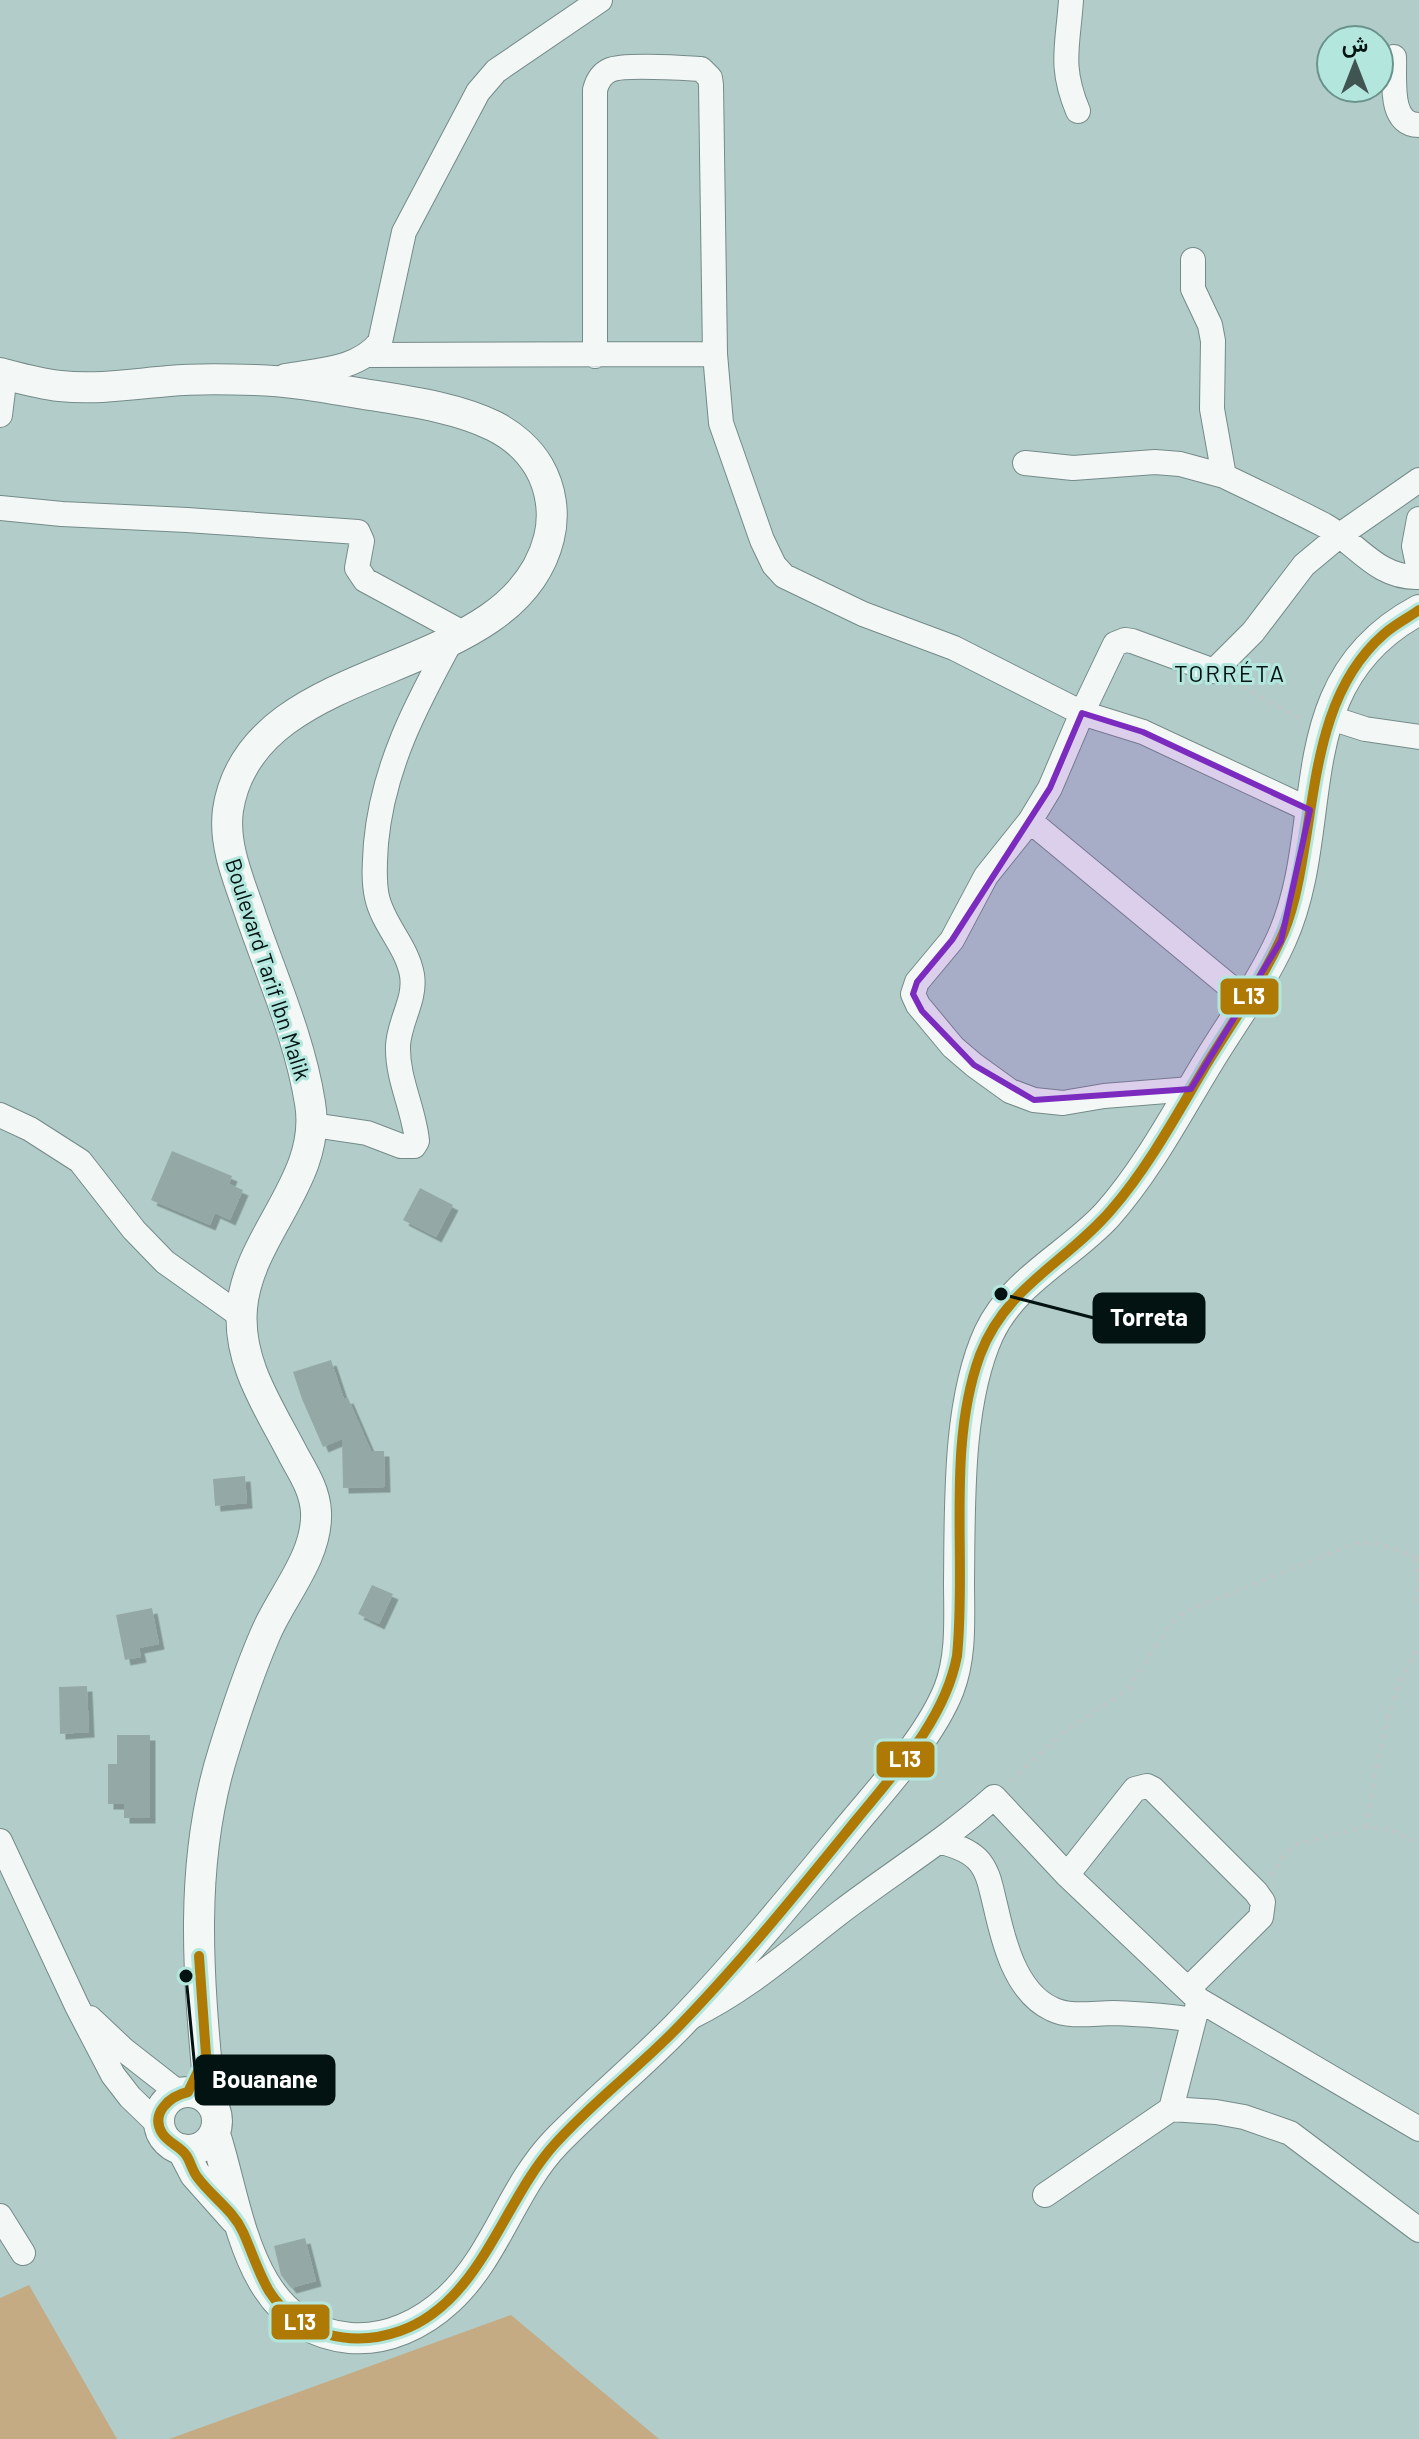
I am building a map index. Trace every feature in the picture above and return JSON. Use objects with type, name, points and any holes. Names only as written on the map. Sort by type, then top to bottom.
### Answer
[{"type":"street","points":[[370,355],[380,342],[404,232],[478,92],[496,71],[600,0]]},
{"type":"street","points":[[1071,0],[1065,61],[1071,95],[1078,111]]},
{"type":"street","points":[[595,356],[595,90],[601,76],[607,71],[621,68],[701,69],[710,78],[715,354],[721,423],[768,554],[784,576],[863,614],[954,648],[1082,713],[1143,732],[1310,810]]},
{"type":"street","points":[[1395,82],[1396,107],[1401,117],[1410,125],[1419,125]]},
{"type":"street","points":[[1193,260],[1193,289],[1210,325],[1213,341],[1212,409],[1224,476]]},
{"type":"street","points":[[264,380],[351,364],[370,355],[715,354]]},
{"type":"street","points":[[0,415],[2,374]]},
{"type":"street","name":"Boulevard Tarif Ibn Malik","points":[[2,374],[59,386],[86,387],[172,380],[264,380],[412,402],[478,419],[502,429],[524,447],[538,466],[548,488],[552,525],[546,551],[535,573],[516,595],[493,615],[458,636],[315,701],[287,718],[251,754],[233,789],[227,815],[230,852],[298,1050],[313,1125],[301,1170],[249,1278],[241,1316],[243,1340],[253,1377],[314,1498],[315,1527],[305,1559],[278,1606],[254,1661],[222,1754],[206,1818],[199,1875],[198,1928],[206,2055],[192,2095]]},
{"type":"street","points":[[1025,463],[1073,468],[1155,462],[1180,464],[1224,476],[1340,535],[1372,563],[1395,575],[1419,577]]},
{"type":"street","points":[[1191,1089],[1104,1096],[1063,1103],[1023,1097],[964,1057],[918,1005],[913,994],[917,982],[952,940],[986,876],[1030,821],[1050,788],[1115,644],[1132,641],[1214,671],[1253,632],[1293,577],[1340,535],[1419,480]]},
{"type":"street","points":[[0,508],[358,532],[362,541],[357,568],[365,580],[458,636],[410,716],[393,757],[378,824],[375,858],[377,900],[404,952],[413,980],[398,1049],[417,1141],[409,1148],[367,1133],[313,1125]]},
{"type":"street","points":[[1419,519],[1414,546],[1419,570]]},
{"type":"street","points":[[77,2006],[124,2050],[216,2112],[215,2134],[239,2224],[261,2278],[275,2300],[296,2320],[318,2331],[346,2338],[370,2339],[418,2323],[466,2283],[484,2257],[523,2184],[556,2142],[682,2022],[803,1884],[881,1790],[947,1695],[955,1672],[959,1643],[960,1532],[969,1409],[975,1373],[987,1337],[997,1317],[1020,1289],[1110,1212],[1145,1163],[1269,963],[1288,924],[1295,897],[1326,724],[1346,681],[1369,648],[1396,624],[1419,610]]},
{"type":"street","points":[[1326,724],[1419,737]]},
{"type":"street","points":[[1030,821],[1246,1000]]},
{"type":"street","points":[[0,1115],[30,1129],[80,1161],[134,1230],[165,1262],[241,1316]]},
{"type":"street","points":[[1067,1875],[1135,1789],[1147,1786],[1159,1794],[1263,1902],[1261,1917],[1193,2003],[1171,2109]]},
{"type":"street","points":[[682,2022],[756,1980],[994,1797],[1193,2003],[1419,2129]]},
{"type":"street","points":[[0,1841],[77,2006],[113,2075],[159,2125],[166,2140],[182,2149],[195,2174],[239,2224]]},
{"type":"street","points":[[939,1841],[970,1853],[980,1862],[988,1876],[1007,1949],[1016,1969],[1038,2001],[1057,2012],[1069,2014],[1139,2014],[1193,2003]]},
{"type":"street","points":[[159,2125],[162,2107],[169,2098],[192,2095]]},
{"type":"street","points":[[1045,2195],[1171,2109],[1216,2112],[1244,2117],[1290,2133],[1419,2230]]},
{"type":"street","points":[[182,2149],[197,2148],[215,2134]]},
{"type":"street","points":[[0,2216],[23,2253]]},
{"type":"path","points":[[1214,671],[1326,724]]},
{"type":"path","points":[[994,1797],[1064,1732],[1128,1689],[1168,1628],[1182,1613],[1356,1543],[1376,1543],[1418,1558],[1419,1602]]},
{"type":"path","points":[[1366,1827],[1389,1719],[1407,1667],[1419,1647]]},
{"type":"path","points":[[1260,1896],[1284,1855],[1297,1844],[1366,1827],[1392,1830],[1419,1843]]},
{"type":"highlighted area","points":[[1082,713],[1143,732],[1310,810],[1281,941],[1191,1089],[1034,1100],[974,1065],[922,1011],[913,994],[917,982],[952,940],[1050,788]]},
{"type":"shaded area","points":[[29,2285],[117,2439],[0,2439],[0,2298]]},
{"type":"shaded area","points":[[511,2315],[659,2439],[169,2439]]},
{"type":"building","points":[[172,1151],[232,1176],[229,1184],[243,1190],[230,1220],[215,1213],[210,1225],[151,1200]]},
{"type":"building","points":[[420,1188],[453,1205],[436,1237],[403,1220]]},
{"type":"building","points":[[331,1360],[344,1399],[348,1398],[371,1451],[384,1451],[385,1487],[343,1488],[342,1439],[323,1447],[302,1399],[293,1372]]},
{"type":"building","points":[[245,1476],[247,1503],[215,1506],[213,1479]]},
{"type":"building","points":[[372,1585],[393,1594],[379,1624],[358,1614]]},
{"type":"building","points":[[152,1608],[159,1644],[139,1648],[141,1657],[125,1660],[116,1615]]},
{"type":"building","points":[[87,1686],[89,1732],[60,1734],[59,1687]]},
{"type":"building","points":[[117,1735],[150,1735],[150,1818],[124,1818],[124,1804],[108,1804],[108,1764],[117,1764]]},
{"type":"building","points":[[305,2238],[316,2281],[291,2288],[281,2275],[274,2246]]},
{"type":"transit line","name":"L13","points":[[199,1956],[206,2055],[188,2092],[169,2101],[160,2112],[158,2119],[162,2133],[183,2152],[198,2178],[234,2217],[269,2291],[295,2319],[327,2334],[363,2338],[400,2331],[427,2317],[450,2298],[470,2275],[536,2168],[554,2145],[665,2040],[726,1975],[888,1782],[931,1722],[951,1679],[957,1656],[960,1466],[963,1428],[980,1355],[991,1331],[1021,1292],[1094,1228],[1126,1192],[1163,1138],[1254,989],[1279,943],[1292,909],[1319,762],[1335,706],[1363,656],[1388,631],[1419,610]]},
{"type":"place","name":"Torreta","points":[[1001,1294]]},
{"type":"place","name":"Bouanane","points":[[186,1976]]},
{"type":"district","name":"TORRÉTA","points":[[1230,672]]}]
